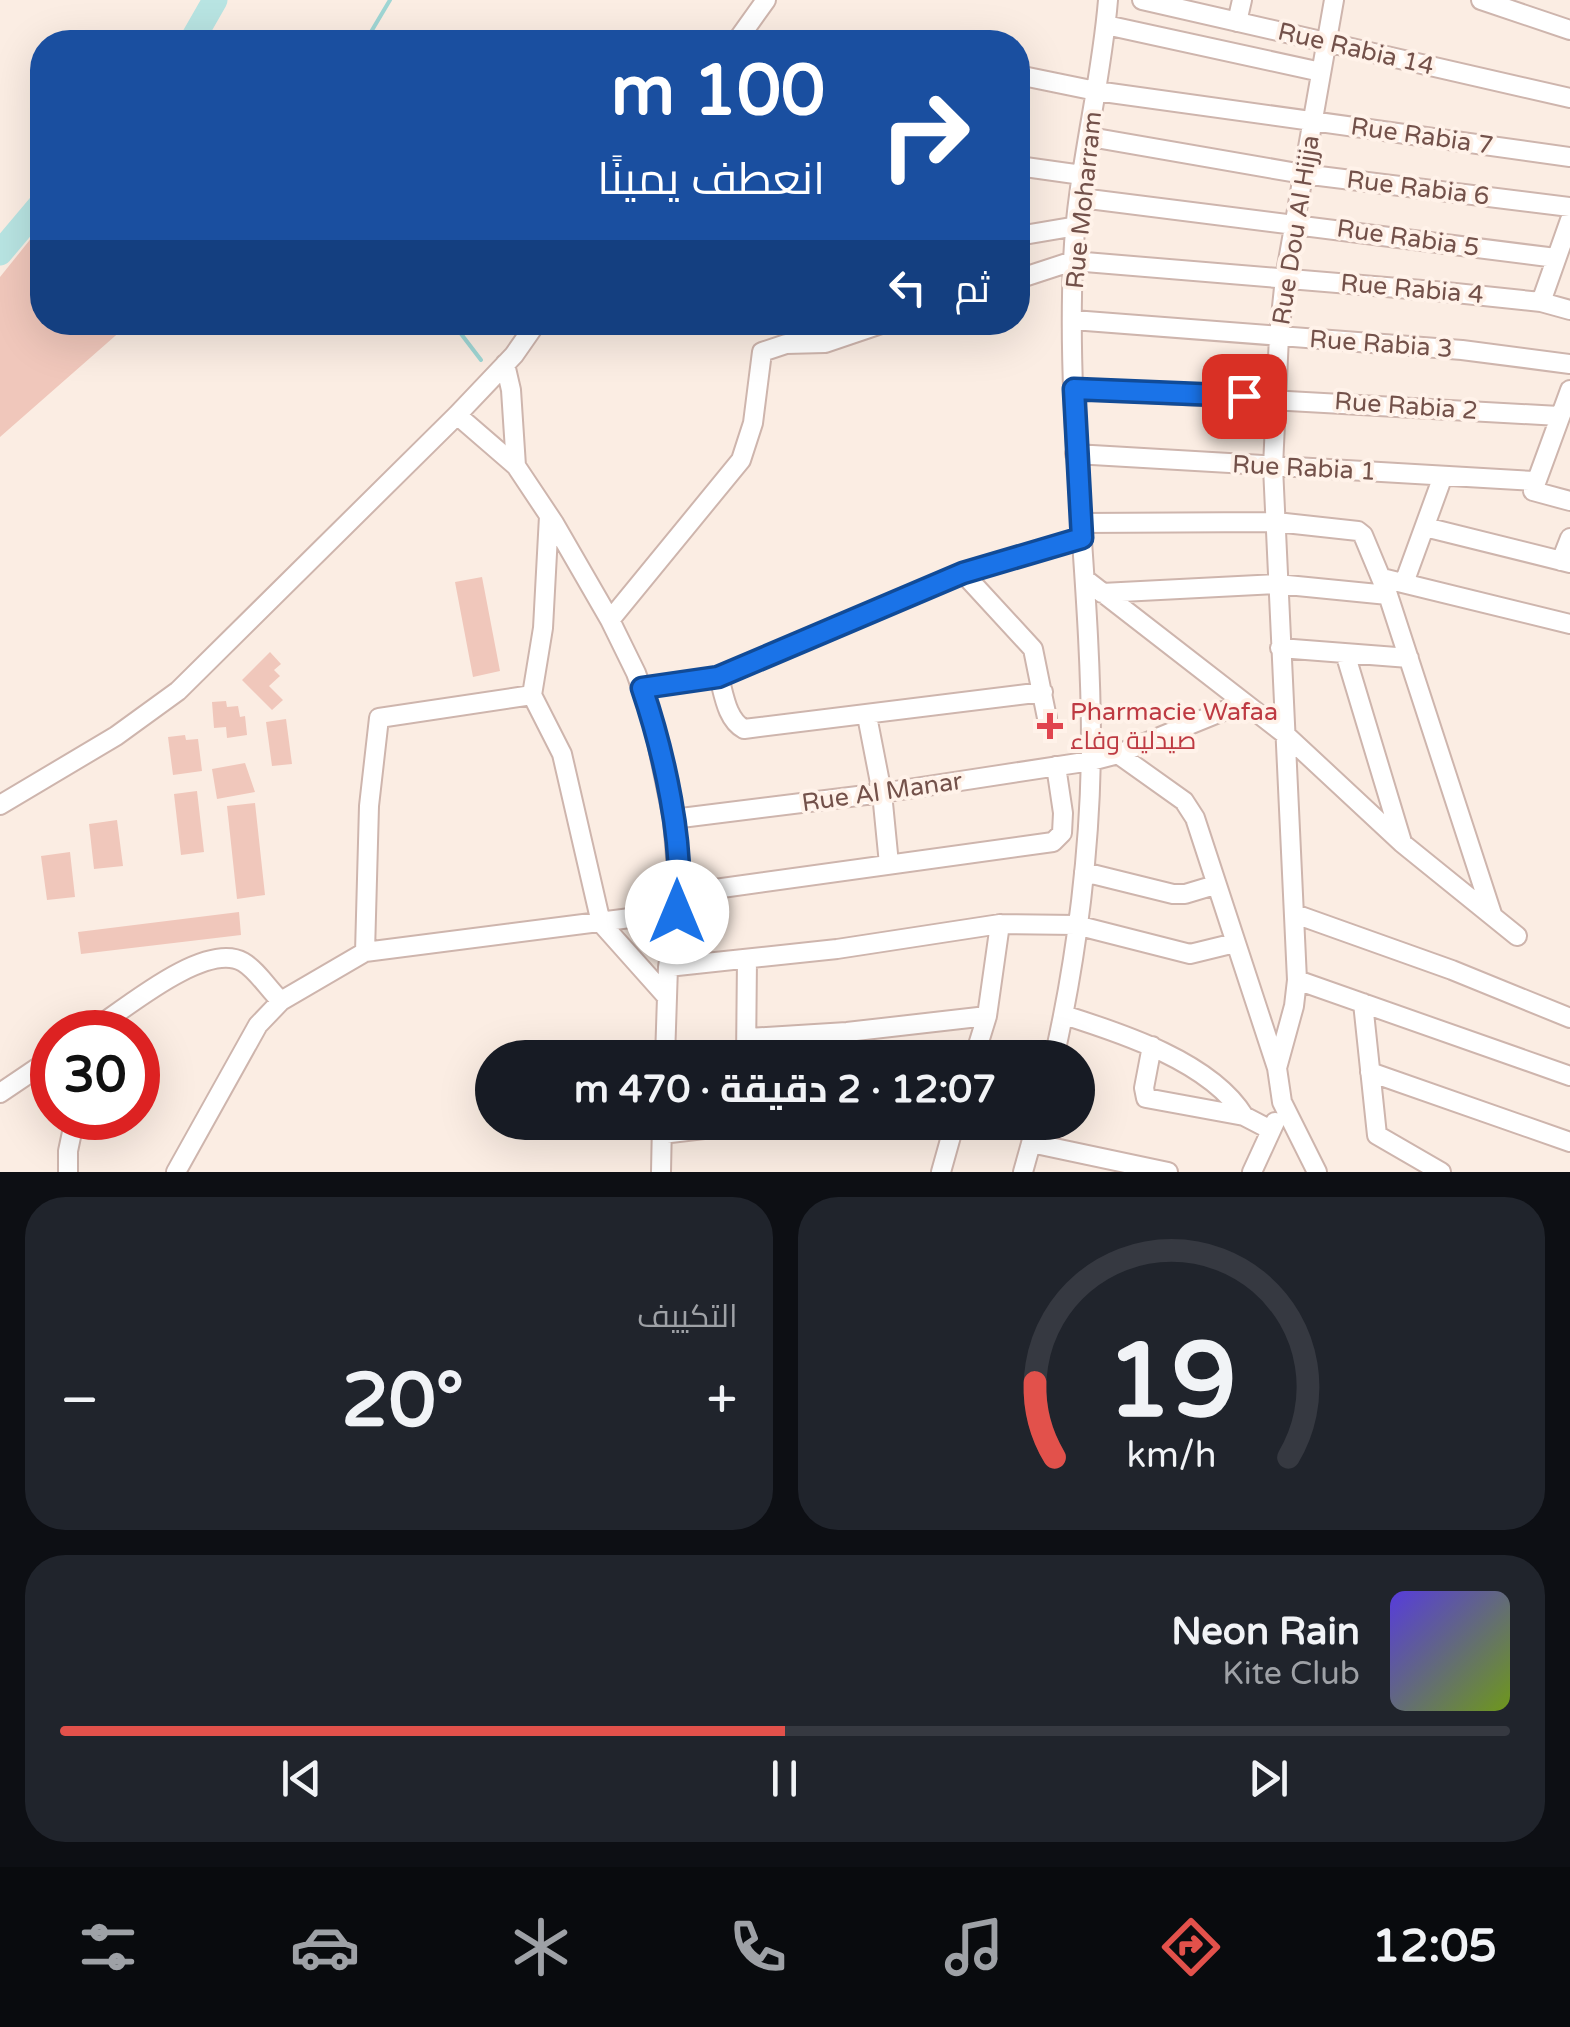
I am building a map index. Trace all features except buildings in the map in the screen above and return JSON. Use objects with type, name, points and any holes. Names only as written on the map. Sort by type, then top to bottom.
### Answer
[{"type":"street","points":[[745,30],[766,0]]},
{"type":"street","name":"Rue Moharram","points":[[1058,1040],[1084,872],[1091,761],[1075,454],[1073,261],[1108,0]]},
{"type":"street","name":"Rue Rabia 14","points":[[1142,0],[1184,5],[1237,22],[1570,98]]},
{"type":"street","points":[[1237,22],[1242,0]]},
{"type":"street","name":"Rue Dou Al Hijja","points":[[1278,1068],[1297,980],[1273,467],[1278,336],[1334,0]]},
{"type":"street","points":[[1482,0],[1570,30]]},
{"type":"street","points":[[1106,25],[1321,72]]},
{"type":"street","name":"Rue Rabia 7","points":[[1030,78],[1096,92],[1570,157]]},
{"type":"street","name":"Rue Rabia 6","points":[[1090,136],[1303,174],[1570,207]]},
{"type":"street","points":[[1030,168],[1082,174]]},
{"type":"street","name":"Rue Rabia 5","points":[[1081,198],[1556,258]]},
{"type":"street","points":[[1540,302],[1570,220]]},
{"type":"street","points":[[1030,234],[1077,226]]},
{"type":"street","points":[[1030,275],[1073,261]]},
{"type":"street","name":"Rue Rabia 4","points":[[1073,261],[1540,302],[1570,310]]},
{"type":"street","name":"Rue Rabia 3","points":[[1072,320],[1462,350],[1570,364]]},
{"type":"street","points":[[0,805],[116,736],[178,691],[457,415],[527,335]]},
{"type":"street","points":[[610,620],[740,460],[753,423],[762,352],[774,346],[825,343],[835,335]]},
{"type":"street","points":[[505,364],[511,390],[516,466]]},
{"type":"street","name":"Rue Rabia 2","points":[[1074,389],[1278,398],[1561,430]]},
{"type":"street","points":[[1533,485],[1561,430],[1570,390]]},
{"type":"street","points":[[457,415],[516,466],[610,620],[642,688],[673,819],[678,903],[668,968],[666,1040]]},
{"type":"street","name":"Rue Rabia 1","points":[[1075,454],[1443,476],[1533,485],[1536,493],[1570,501]]},
{"type":"street","points":[[1404,583],[1443,476]]},
{"type":"street","points":[[548,516],[543,628],[532,695],[562,754],[601,923],[667,997]]},
{"type":"street","points":[[642,688],[718,677],[963,573],[1082,531],[1276,522],[1358,531],[1367,541],[1385,586],[1492,914]]},
{"type":"street","points":[[1425,527],[1566,562],[1570,538]]},
{"type":"street","points":[[963,573],[1033,649],[1047,718]]},
{"type":"street","points":[[1084,579],[1286,735],[1402,843],[1517,936]]},
{"type":"street","points":[[1102,592],[1404,583],[1570,624]]},
{"type":"street","points":[[1280,648],[1409,658]]},
{"type":"street","points":[[1345,653],[1402,843]]},
{"type":"street","points":[[718,677],[729,711],[736,725],[744,729],[1043,692]]},
{"type":"street","points":[[365,952],[369,806],[379,718],[532,695]]},
{"type":"street","name":"Rue Al Manar","points":[[673,819],[1091,761],[1118,754],[1243,703]]},
{"type":"street","points":[[867,716],[882,793],[889,864]]},
{"type":"street","points":[[1118,754],[1188,805],[1278,1068],[1282,1102],[1317,1172]]},
{"type":"street","points":[[176,1172],[258,1026],[281,1002],[365,952],[601,923],[678,903],[889,864],[1053,842],[1062,833],[1063,812],[1056,766]]},
{"type":"street","points":[[1084,872],[1180,895],[1215,885]]},
{"type":"street","points":[[1295,914],[1452,970],[1570,1018]]},
{"type":"street","points":[[668,968],[1000,924],[1076,925],[1190,954],[1235,943]]},
{"type":"street","points":[[980,1040],[987,1016],[1000,924]]},
{"type":"street","points":[[130,1010],[187,968],[227,958],[242,961],[281,1002]]},
{"type":"street","points":[[747,958],[747,1040]]},
{"type":"street","points":[[1297,980],[1570,1076]]},
{"type":"street","points":[[1362,1004],[1380,1138],[1441,1172]]},
{"type":"street","points":[[1064,1015],[1152,1046],[1224,1090],[1244,1116]]},
{"type":"street","points":[[797,1040],[987,1016]]},
{"type":"street","points":[[1152,1046],[1144,1088],[1146,1098],[1244,1116],[1271,1130]]},
{"type":"street","points":[[1370,1072],[1570,1142]]},
{"type":"street","points":[[0,1093],[30,1073]]},
{"type":"street","points":[[1252,1172],[1282,1102]]},
{"type":"street","points":[[68,1172],[70,1140]]},
{"type":"street","points":[[661,1172],[662,1140]]},
{"type":"street","points":[[941,1172],[950,1140]]},
{"type":"street","points":[[1023,1172],[1033,1140]]},
{"type":"street","points":[[1032,1143],[1168,1172]]},
{"type":"waterway","points":[[198,30],[215,0]]},
{"type":"waterway","points":[[372,30],[390,0]]},
{"type":"waterway","points":[[0,253],[30,217]]},
{"type":"waterway","points":[[462,335],[481,360]]},
{"type":"place","name":"Pharmacie Wafaa صيدلية وفاء","points":[[1050,726]]},
{"type":"route","points":[[677,912],[673,819],[642,688],[718,677],[963,573],[1082,538],[1074,389],[1244,396]]}]
